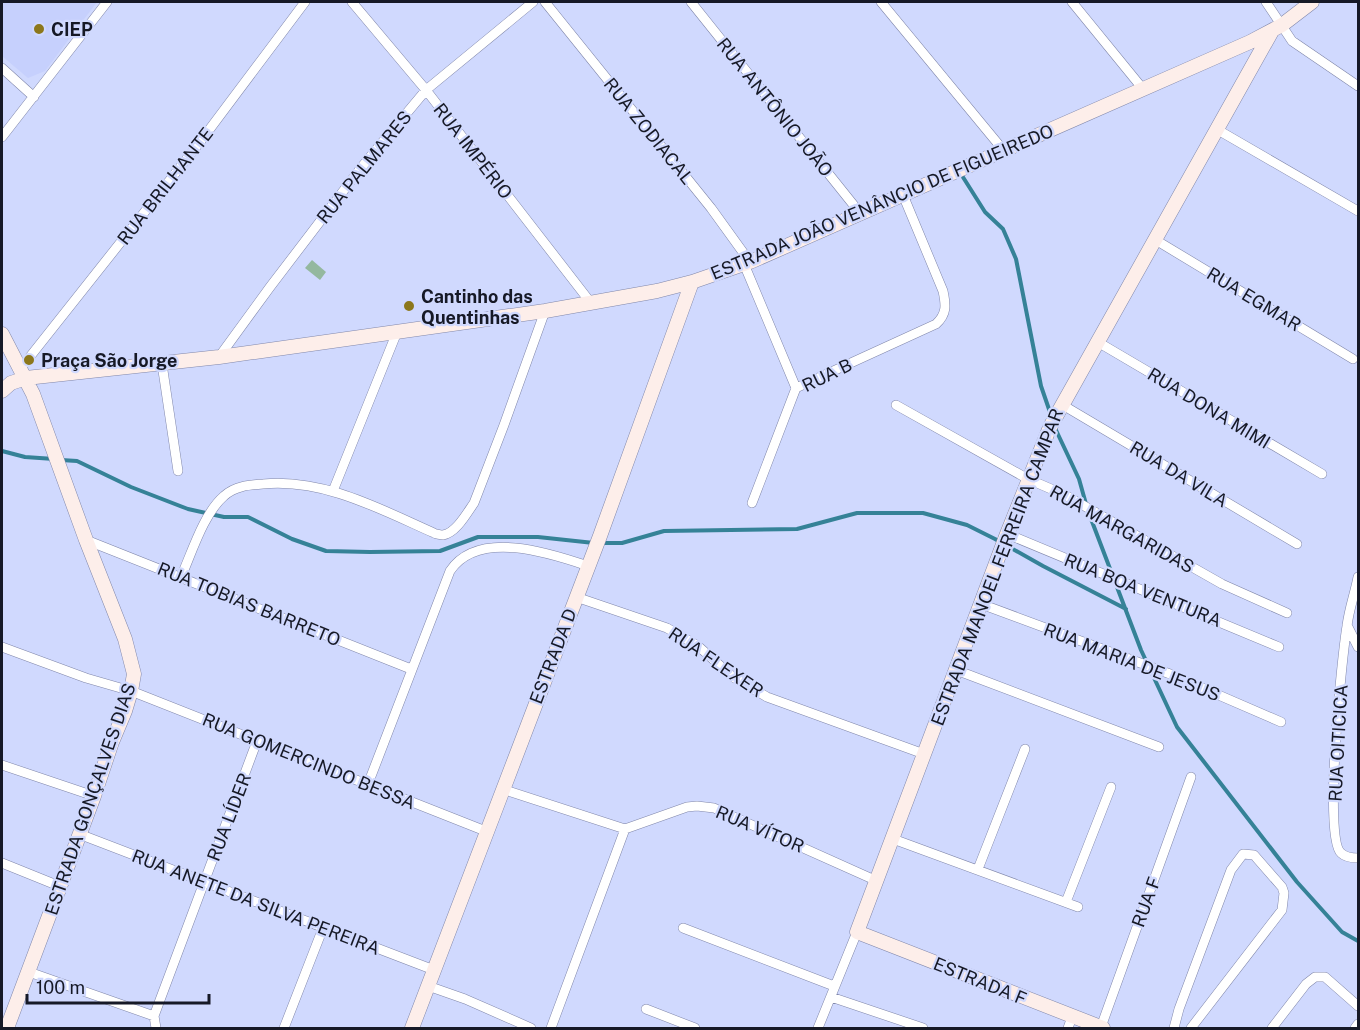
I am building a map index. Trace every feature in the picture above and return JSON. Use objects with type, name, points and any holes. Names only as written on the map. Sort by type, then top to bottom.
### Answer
[{"type":"street","points":[[2,137],[107,2]]},
{"type":"street","name":"RUA BRILHANTE","points":[[23,373],[305,2]]},
{"type":"street","name":"RUA IMPÉRIO","points":[[352,2],[426,90],[591,303]]},
{"type":"street","name":"RUA PALMARES","points":[[219,357],[270,286],[426,90],[533,2]]},
{"type":"street","name":"RUA ZODIACAL","points":[[545,2],[704,201],[747,263],[796,388]]},
{"type":"street","name":"RUA ANTÔNIO JOÃO","points":[[691,2],[860,213]]},
{"type":"street","points":[[881,2],[1004,151]]},
{"type":"street","points":[[1072,2],[1143,89]]},
{"type":"street","points":[[1266,2],[1277,28],[1292,41],[1359,86]]},
{"type":"street","name":"ESTRADA JOÃO VENÂNCIO DE FIGUEIREDO","points":[[2,391],[23,373],[162,364],[219,357],[545,311],[692,282],[747,263],[1143,89],[1277,28],[1312,2]]},
{"type":"street","name":"ESTRADA MANOEL FERREIRA CAMPAR","points":[[818,1029],[877,881],[1028,479],[1060,405],[1277,28]]},
{"type":"street","points":[[2,69],[34,97]]},
{"type":"street","points":[[1218,130],[1359,211]]},
{"type":"street","name":"RUA B","points":[[752,503],[796,388],[936,324],[944,313],[946,307],[943,291],[903,195]]},
{"type":"street","name":"RUA EGMAR","points":[[1155,239],[1353,359]]},
{"type":"street","name":"ESTRADA D","points":[[412,1029],[600,536],[692,282]]},
{"type":"street","points":[[181,577],[215,505],[234,489],[256,484],[306,484],[333,492],[443,535],[458,524],[474,503],[545,311]]},
{"type":"street","points":[[333,492],[397,332]]},
{"type":"street","name":"ESTRADA GONÇALVES DIAS","points":[[2,334],[23,373],[53,448],[132,659],[134,674],[131,691],[94,796],[7,1029]]},
{"type":"street","name":"RUA DONA MIMI","points":[[1096,341],[1322,474]]},
{"type":"street","points":[[162,364],[178,471]]},
{"type":"street","name":"RUA MARGARIDAS","points":[[896,405],[1028,479],[1065,495],[1222,584],[1287,613]]},
{"type":"street","name":"RUA DA VILA","points":[[1060,405],[1297,544]]},
{"type":"street","name":"RUA BOA VENTURA","points":[[1007,534],[1279,646]]},
{"type":"street","name":"RUA TOBIAS BARRETO","points":[[86,540],[411,669]]},
{"type":"street","points":[[368,784],[411,669],[450,571],[456,562],[472,553],[500,548],[544,552],[589,562]]},
{"type":"street","name":"RUA OITICICA","points":[[1359,577],[1347,624],[1335,744],[1335,839],[1341,854],[1359,858]]},
{"type":"street","name":"RUA FLEXER","points":[[576,597],[668,628],[699,646],[733,677],[767,697],[924,754]]},
{"type":"street","name":"RUA MARIA DE JESUS","points":[[981,604],[1170,674],[1281,722]]},
{"type":"street","points":[[1347,624],[1359,646]]},
{"type":"street","name":"RUA GOMERCINDO BESSA","points":[[2,647],[86,678],[131,691],[488,832]]},
{"type":"street","points":[[956,670],[1159,747]]},
{"type":"street","name":"RUA LÍDER","points":[[156,1029],[154,1016],[257,741]]},
{"type":"street","points":[[978,869],[1025,749]]},
{"type":"street","points":[[2,765],[94,796]]},
{"type":"street","name":"RUA F","points":[[1102,1028],[1191,777]]},
{"type":"street","points":[[1066,902],[1111,787]]},
{"type":"street","points":[[502,789],[625,829],[551,1029]]},
{"type":"street","name":"RUA VÍTOR","points":[[625,829],[687,807],[714,808],[877,881]]},
{"type":"street","name":"RUA ANETE DA SILVA PEREIRA","points":[[79,834],[434,970]]},
{"type":"street","points":[[893,839],[1078,907]]},
{"type":"street","points":[[1174,1029],[1182,1001],[1231,870],[1243,854],[1254,855],[1282,887],[1284,893],[1282,910],[1191,1029]]},
{"type":"street","points":[[2,863],[59,886]]},
{"type":"street","points":[[284,1029],[322,927]]},
{"type":"street","points":[[683,928],[834,986]]},
{"type":"street","name":"ESTRADA F","points":[[857,932],[1070,1023],[1102,1028]]},
{"type":"street","points":[[29,972],[154,1016]]},
{"type":"street","points":[[1272,1029],[1306,984],[1315,977],[1325,977],[1359,1006]]},
{"type":"street","points":[[428,986],[465,999],[531,1029]]},
{"type":"street","points":[[831,997],[923,1029]]},
{"type":"street","points":[[646,1009],[695,1029]]},
{"type":"street","points":[[1355,1029],[1359,1024]]},
{"type":"shaded area","name":"CIEP","points":[[2,2],[97,2],[45,71],[28,78],[2,56]]},
{"type":"building","points":[[312,260],[326,272],[320,280],[305,268]]},
{"type":"waterway","points":[[961,174],[985,212],[1003,229],[1016,259],[1041,386],[1052,418]]},
{"type":"waterway","points":[[1055,428],[1079,479],[1086,504]]},
{"type":"waterway","points":[[2,451],[25,457],[54,459]]},
{"type":"waterway","points":[[61,460],[77,461],[131,487],[188,509],[224,517],[248,517],[292,539],[326,551],[440,551],[478,537],[538,537],[594,543]]},
{"type":"waterway","points":[[1088,511],[1141,650],[1177,727],[1297,882],[1342,932],[1358,941]]},
{"type":"waterway","points":[[602,543],[622,543],[664,531],[797,529],[857,513],[923,513],[967,525],[1126,609]]},
{"type":"place","name":"CIEP","points":[[39,29]]},
{"type":"place","name":"Cantinho das Quentinhas","points":[[409,306]]},
{"type":"place","name":"Praça São Jorge","points":[[29,360]]}]
